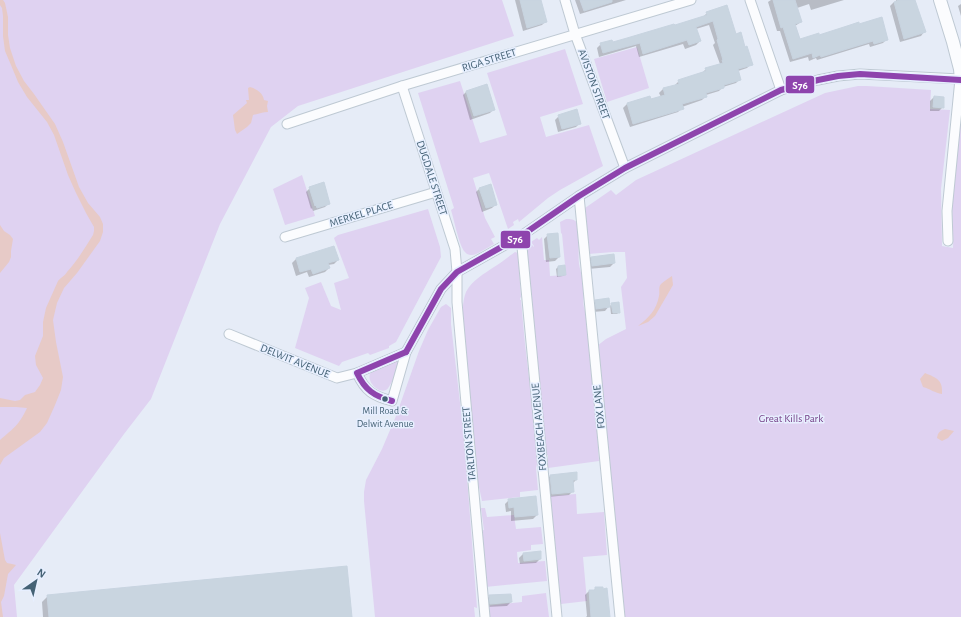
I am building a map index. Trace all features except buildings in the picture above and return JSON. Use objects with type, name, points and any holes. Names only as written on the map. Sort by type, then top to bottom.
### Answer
[{"type":"street","name":"AVISTON STREET","points":[[565,0],[575,34],[625,168]]},
{"type":"street","name":"RIGA STREET","points":[[288,124],[402,86],[691,0]]},
{"type":"street","points":[[750,0],[781,90]]},
{"type":"street","points":[[940,0],[957,40],[961,79],[947,211],[948,241]]},
{"type":"street","points":[[357,373],[361,382],[368,390],[379,397],[392,401],[406,352],[441,289],[457,272],[521,236],[579,196],[625,168],[781,90],[818,80],[860,74],[961,79]]},
{"type":"street","name":"DUGDALE STREET","points":[[402,86],[455,249],[457,272]]},
{"type":"street","name":"MERKEL PLACE","points":[[285,237],[436,192]]},
{"type":"street","name":"FOX LANE","points":[[579,196],[620,617]]},
{"type":"street","name":"FOXBEACH AVENUE","points":[[521,236],[557,617]]},
{"type":"street","name":"TARLTON STREET","points":[[457,272],[456,302],[484,617]]},
{"type":"street","name":"DELWIT AVENUE","points":[[229,334],[337,378],[357,373],[406,352]]},
{"type":"green space","points":[[0,0],[502,0],[514,36],[298,106],[271,127],[220,224],[151,399],[14,585],[17,617],[0,617]]},
{"type":"green space","points":[[637,47],[649,88],[607,102],[594,59]]},
{"type":"green space","points":[[565,49],[583,104],[540,117],[546,137],[589,125],[603,166],[560,190],[519,222],[518,219],[513,222],[514,225],[508,229],[489,173],[473,178],[485,218],[495,237],[491,239],[494,244],[482,251],[473,255],[465,253],[451,210],[454,208],[418,93],[460,81],[480,143],[507,135],[487,73]]},
{"type":"green space","name":"Great Kills Park","points":[[858,86],[931,90],[930,109],[950,110],[941,189],[942,246],[953,248],[952,183],[961,100],[961,617],[624,617],[597,346],[606,339],[626,329],[621,287],[627,278],[625,252],[588,254],[582,212],[585,208],[611,190],[616,195],[636,180],[825,93]]},
{"type":"green space","points":[[302,175],[315,216],[285,225],[273,189]]},
{"type":"green space","points":[[428,209],[440,247],[441,257],[396,342],[389,346],[389,348],[370,355],[368,353],[342,362],[339,366],[295,348],[309,298],[305,288],[321,282],[331,306],[341,310],[334,283],[349,278],[334,238],[338,235]]},
{"type":"green space","points":[[566,219],[575,221],[578,224],[579,229],[579,264],[584,285],[583,303],[586,313],[592,359],[599,461],[548,468],[548,455],[546,455],[545,440],[543,439],[526,248],[531,244],[534,247],[531,242],[537,238],[539,240],[542,237],[544,260],[549,260],[550,276],[566,275],[560,222]]},
{"type":"green space","points":[[515,252],[518,253],[520,300],[533,412],[538,490],[520,492],[520,497],[482,501],[479,487],[476,487],[462,324],[463,304],[466,292],[475,281]]},
{"type":"green space","points":[[446,304],[451,308],[451,324],[464,438],[477,608],[474,607],[475,617],[375,617],[364,501],[366,480],[382,449],[396,416],[428,330],[441,307]]},
{"type":"green space","points":[[398,360],[396,377],[389,388],[383,391],[371,383],[370,376],[373,370]]},
{"type":"green space","points":[[576,494],[577,514],[604,512],[607,555],[583,557],[587,601],[561,604],[559,584],[557,584],[549,497]]},
{"type":"green space","points":[[481,508],[485,508],[487,517],[514,515],[516,529],[541,527],[543,544],[531,545],[531,550],[517,552],[518,563],[545,561],[547,581],[485,587],[480,531],[484,530]]},
{"type":"green space","points":[[546,593],[549,617],[488,617],[487,606],[522,602],[522,596]]},
{"type":"shaded area","points":[[0,0],[3,0],[5,3],[8,17],[10,48],[16,66],[24,81],[55,124],[79,187],[88,203],[100,217],[103,224],[103,232],[100,241],[64,288],[57,303],[53,320],[63,377],[61,390],[55,405],[47,423],[40,432],[4,458],[0,465],[0,440],[16,426],[27,408],[0,407],[0,398],[15,401],[20,400],[25,395],[35,392],[40,385],[43,378],[36,365],[35,356],[43,336],[43,322],[46,308],[58,281],[81,254],[93,235],[94,227],[68,175],[54,135],[47,122],[27,97],[18,82],[5,51],[3,16]]},
{"type":"shaded area","points":[[250,87],[259,92],[264,100],[268,101],[268,112],[253,115],[251,123],[237,134],[233,115],[247,103],[246,100],[249,100],[248,88]]},
{"type":"shaded area","points":[[0,225],[13,239],[11,257],[0,273]]},
{"type":"shaded area","points":[[672,276],[673,285],[655,316],[648,322],[638,326],[649,317],[654,310],[658,301],[660,285]]},
{"type":"shaded area","points":[[925,373],[938,380],[942,389],[942,394],[923,387],[920,379]]},
{"type":"shaded area","points":[[945,429],[954,431],[948,438],[942,441],[937,438],[937,436],[942,430]]},
{"type":"shaded area","points":[[0,533],[5,560],[7,563],[16,565],[8,574],[4,596],[1,602],[3,617],[0,617]]},
{"type":"transit line","name":"S76","points":[[406,352],[441,289],[457,272],[521,236],[579,196],[625,168],[781,90],[818,80],[860,74],[961,80]]},
{"type":"transit line","name":"S76","points":[[392,401],[371,392],[363,384],[357,373],[406,352]]},
{"type":"place","name":"Mill Road & Delwit Avenue","points":[[385,399]]}]
